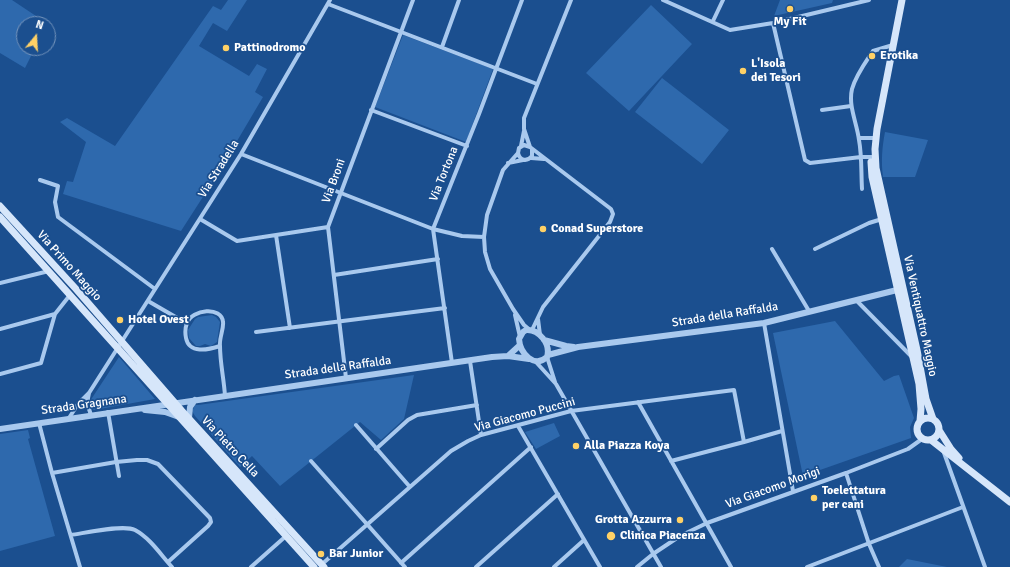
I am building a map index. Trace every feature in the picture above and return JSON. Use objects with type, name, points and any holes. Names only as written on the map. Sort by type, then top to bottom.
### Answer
[{"type":"main road","name":"Via Ventiquattro Maggio","points":[[902,0],[873,157],[897,290],[920,396],[920,421],[916,429],[917,433],[922,439]]},
{"type":"main road","name":"Via Primo Maggio","points":[[0,206],[119,345]]},
{"type":"main road","name":"Via Primo Maggio","points":[[0,217],[119,345]]},
{"type":"main road","name":"Via Ventiquattro Maggio","points":[[884,218],[917,350],[927,404],[933,419],[938,424],[939,430],[951,449],[968,469]]},
{"type":"main road","points":[[897,290],[901,294],[913,343],[917,350]]},
{"type":"main road","name":"Via Pietro Cella","points":[[119,345],[171,403],[189,418],[320,566]]},
{"type":"main road","name":"Via Pietro Cella","points":[[171,403],[179,417],[286,536],[320,566]]},
{"type":"main road","points":[[920,421],[925,418],[933,419]]},
{"type":"main road","points":[[922,439],[931,440],[936,437],[939,430]]},
{"type":"main road","name":"Via Ventiquattro Maggio","points":[[931,440],[1010,502]]},
{"type":"street","name":"Via Broni","points":[[346,378],[328,227],[413,0]]},
{"type":"street","points":[[442,47],[459,0]]},
{"type":"street","name":"Via Tortona","points":[[433,229],[467,146],[522,0]]},
{"type":"street","points":[[531,330],[524,324],[513,309],[490,269],[485,252],[484,237],[487,215],[503,170],[518,153],[521,146],[524,118],[571,0]]},
{"type":"street","points":[[663,0],[713,21],[730,30],[774,23],[869,0]]},
{"type":"street","points":[[713,21],[723,0]]},
{"type":"street","points":[[329,2],[401,32],[538,84]]},
{"type":"street","name":"Via Stradella","points":[[69,418],[78,404],[89,393],[241,154],[329,2]]},
{"type":"street","points":[[774,23],[805,160],[810,163],[873,157]]},
{"type":"street","points":[[862,189],[859,138],[851,106],[852,89],[873,51],[893,45]]},
{"type":"street","points":[[822,110],[851,106]]},
{"type":"street","points":[[371,110],[467,146]]},
{"type":"street","points":[[524,129],[533,153],[531,158]]},
{"type":"street","points":[[859,138],[876,138]]},
{"type":"street","points":[[520,337],[523,332],[531,330],[543,307],[610,222],[614,214],[611,209],[531,148],[526,145],[521,146]]},
{"type":"street","points":[[518,153],[520,158],[523,160]]},
{"type":"street","points":[[241,154],[433,229],[462,236],[484,237]]},
{"type":"street","points":[[508,164],[531,158],[544,159]]},
{"type":"street","points":[[40,180],[58,186],[55,202],[58,217],[155,289]]},
{"type":"street","points":[[815,249],[869,222],[884,218]]},
{"type":"street","points":[[200,219],[237,241],[328,227]]},
{"type":"street","points":[[433,229],[452,363]]},
{"type":"street","points":[[276,235],[290,328]]},
{"type":"street","points":[[772,249],[809,311]]},
{"type":"street","points":[[334,275],[438,259]]},
{"type":"street","name":"Via Primo Maggio","points":[[0,283],[49,271]]},
{"type":"street","name":"Strada della Raffalda","points":[[171,403],[508,356],[541,361],[548,356],[578,347],[764,322],[897,290]]},
{"type":"street","points":[[0,374],[41,363],[55,314],[71,295]]},
{"type":"street","name":"Via Ventiquattro Maggio","points":[[856,299],[912,357]]},
{"type":"street","points":[[148,301],[186,323]]},
{"type":"street","points":[[256,332],[445,308]]},
{"type":"street","points":[[513,309],[517,321],[522,351],[556,384]]},
{"type":"street","points":[[220,346],[201,350],[191,347],[185,336],[186,323],[189,318],[199,312],[204,311],[217,313],[221,316],[223,321],[220,346],[224,373],[225,396]]},
{"type":"street","points":[[0,329],[55,314]]},
{"type":"street","points":[[538,319],[542,338],[547,346],[548,356],[556,384],[661,567]]},
{"type":"street","points":[[764,322],[793,491]]},
{"type":"street","name":"Strada della Raffalda","points":[[531,330],[542,338],[566,346],[578,347]]},
{"type":"street","points":[[508,356],[520,344]]},
{"type":"street","points":[[470,361],[481,436]]},
{"type":"street","name":"Via Giacomo Puccini","points":[[320,566],[451,451],[468,441],[481,436],[571,411],[734,390],[744,442]]},
{"type":"street","points":[[89,393],[87,403],[91,415]]},
{"type":"street","points":[[189,418],[190,407],[195,400]]},
{"type":"street","points":[[638,402],[731,567]]},
{"type":"street","name":"Strada Gragnana","points":[[0,429],[171,403]]},
{"type":"street","points":[[376,449],[408,420],[417,415],[477,405]]},
{"type":"street","points":[[134,409],[165,412],[179,417]]},
{"type":"street","points":[[108,412],[119,476]]},
{"type":"street","points":[[39,422],[52,473],[80,567]]},
{"type":"street","points":[[356,425],[410,487]]},
{"type":"street","points":[[518,426],[600,567]]},
{"type":"street","points":[[671,461],[782,431]]},
{"type":"street","name":"Via Giacomo Morigi","points":[[638,567],[653,554],[680,536],[707,523],[908,449],[922,439]]},
{"type":"street","points":[[401,563],[531,447]]},
{"type":"street","points":[[943,450],[985,567]]},
{"type":"street","points":[[52,473],[116,462],[143,460],[158,464],[210,518],[211,522],[168,562]]},
{"type":"street","points":[[311,461],[405,567]]},
{"type":"street","points":[[846,473],[869,544],[879,567]]},
{"type":"street","points":[[476,567],[558,494]]},
{"type":"street","points":[[807,567],[819,565],[964,507]]},
{"type":"street","points":[[71,535],[116,528],[134,529],[147,538],[172,567]]},
{"type":"street","points":[[251,567],[286,536]]},
{"type":"street","points":[[554,567],[584,540]]},
{"type":"shaded area","points":[[0,0],[12,0],[36,16],[16,16],[16,56],[31,56],[25,68],[0,53]]},
{"type":"shaded area","points":[[228,0],[247,0],[227,31],[213,23],[199,46],[249,76],[257,64],[267,69],[255,92],[263,97],[217,175],[181,231],[63,194],[67,181],[73,182],[86,142],[60,122],[67,118],[115,146],[213,6],[221,10]]},
{"type":"shaded area","name":"My Fit","points":[[780,0],[833,0],[832,3],[774,16]]},
{"type":"shaded area","points":[[651,5],[692,44],[629,111],[586,73]]},
{"type":"shaded area","points":[[403,35],[493,69],[466,142],[375,107]]},
{"type":"shaded area","points":[[662,78],[729,130],[702,164],[635,112]]},
{"type":"shaded area","points":[[885,132],[928,140],[915,177],[883,177],[882,154]]},
{"type":"shaded area","points":[[212,315],[220,322],[217,342],[211,346],[205,344],[196,346],[189,338],[188,330],[198,317]]},
{"type":"shaded area","points":[[835,321],[884,381],[899,375],[914,418],[910,427],[911,438],[803,476],[773,333]]},
{"type":"shaded area","points":[[119,357],[155,399],[94,410],[90,407],[90,401]]},
{"type":"shaded area","points":[[414,375],[404,419],[381,440],[360,422],[280,486],[252,456],[240,467],[192,411],[195,405]]},
{"type":"shaded area","points":[[554,423],[560,436],[536,449],[525,432]]},
{"type":"shaded area","points":[[28,430],[30,438],[28,439],[55,536],[0,551],[0,434]]},
{"type":"shaded area","points":[[907,559],[947,567],[899,567]]},
{"type":"place","name":"My Fit","points":[[790,9]]},
{"type":"place","name":"Pattinodromo","points":[[226,48]]},
{"type":"place","name":"Erotika","points":[[872,56]]},
{"type":"place","name":"L'Isola dei Tesori","points":[[743,71]]},
{"type":"place","name":"Conad Superstore","points":[[543,229]]},
{"type":"place","name":"Hotel Ovest","points":[[120,320]]},
{"type":"place","name":"Alla Piazza Koya","points":[[576,446]]},
{"type":"place","name":"Toelettatura per cani","points":[[814,498]]},
{"type":"place","name":"Grotta Azzurra","points":[[680,520]]},
{"type":"place","name":"Clinica Piacenza","points":[[611,536]]},
{"type":"place","name":"Bar Junior","points":[[321,554]]}]
